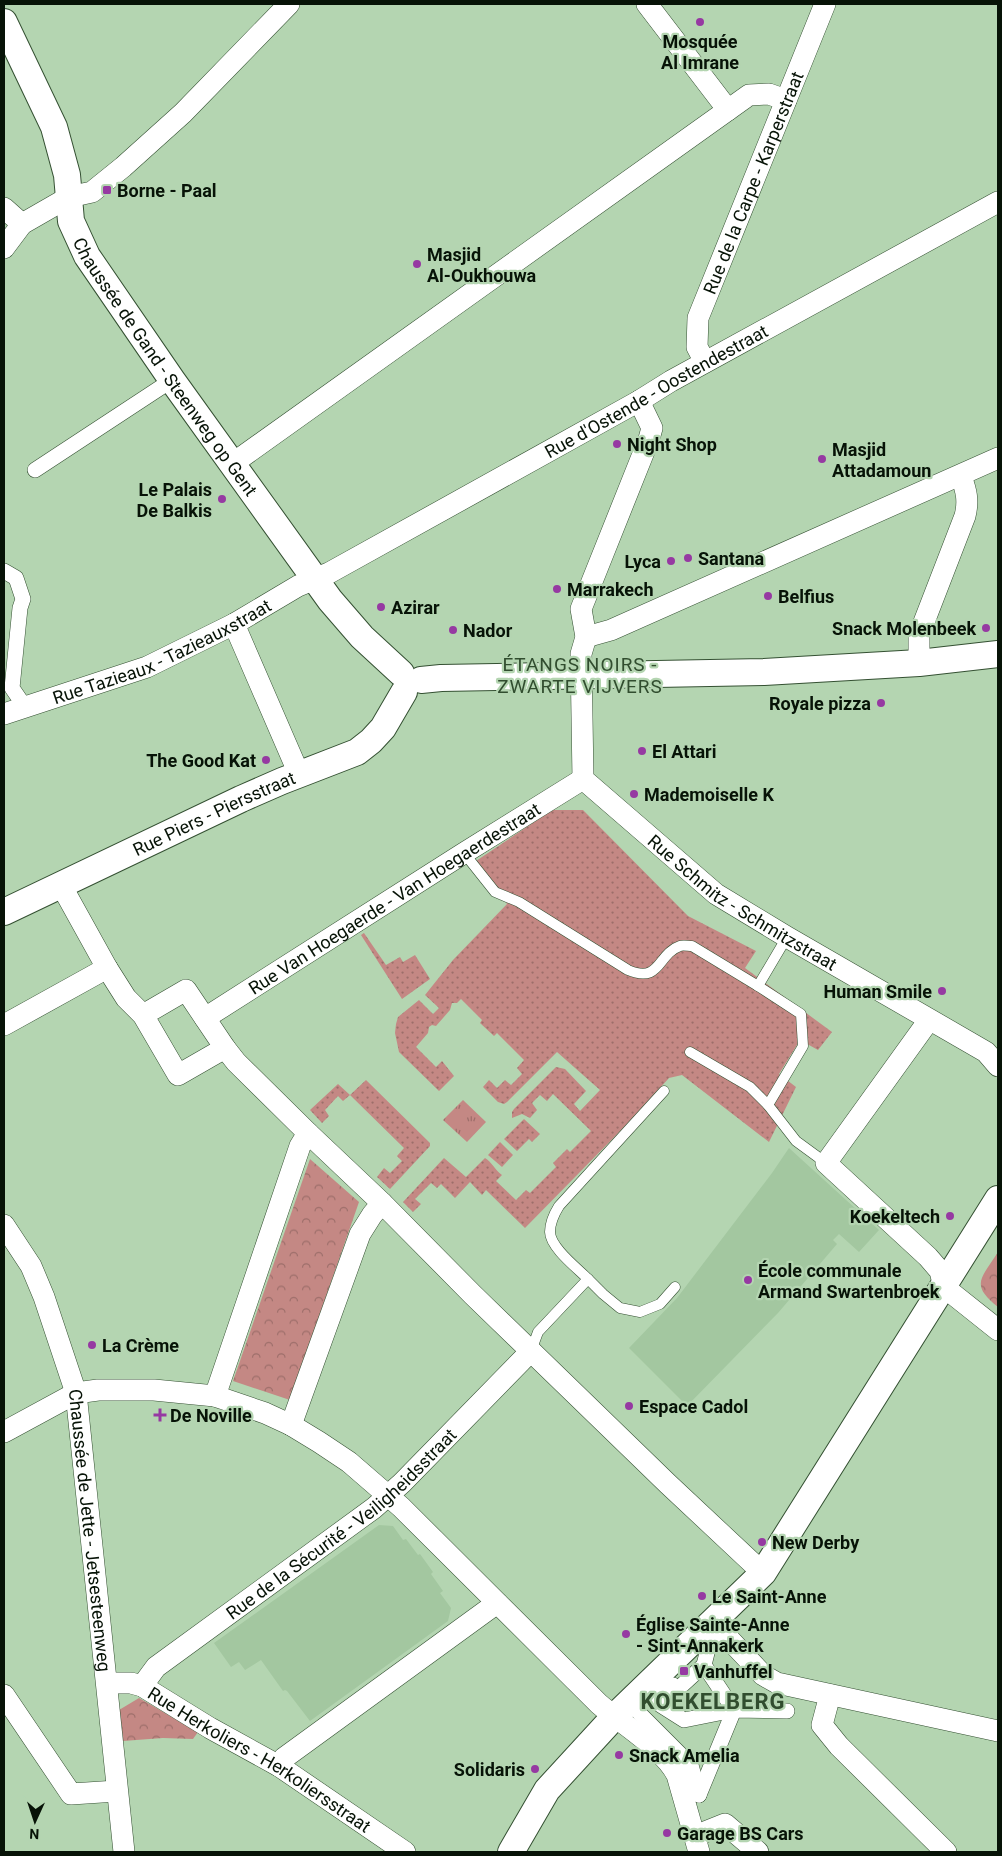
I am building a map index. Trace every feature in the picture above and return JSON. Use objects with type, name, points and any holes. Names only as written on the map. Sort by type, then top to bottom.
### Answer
[{"type":"street","points":[[4,248],[22,224],[69,197],[92,192],[123,167],[183,113],[288,4]]},
{"type":"street","points":[[647,4],[728,110]]},
{"type":"street","name":"Rue de la Carpe - Karperstraat","points":[[705,362],[698,348],[698,318],[826,4]]},
{"type":"street","name":"Chaussée de Gand - Steenweg op Gent","points":[[4,22],[54,127],[67,175],[71,221],[86,256],[314,579],[362,637],[408,682]]},
{"type":"street","points":[[232,464],[749,95],[769,94],[786,100]]},
{"type":"street","name":"Rue d'Ostende - Oostendestraat","points":[[314,579],[329,573],[639,401],[705,362],[998,202]]},
{"type":"street","points":[[4,208],[22,224]]},
{"type":"street","points":[[35,470],[172,380]]},
{"type":"street","points":[[583,779],[582,654],[586,637],[581,610],[652,428],[639,401]]},
{"type":"street","points":[[586,637],[611,630],[998,458]]},
{"type":"street","points":[[920,663],[919,635],[966,516],[968,503],[966,489],[961,476]]},
{"type":"street","points":[[4,570],[16,578],[23,599],[20,608],[12,688],[25,707]]},
{"type":"street","name":"Rue Tazieaux - Tazieauxstraat","points":[[4,714],[146,667],[234,624],[298,586],[314,579]]},
{"type":"street","points":[[234,624],[251,655],[299,774]]},
{"type":"street","points":[[408,682],[441,678],[764,672],[920,663],[998,654]]},
{"type":"street","name":"Rue Piers - Piersstraat","points":[[4,912],[241,799],[357,752],[372,741],[383,728],[408,682]]},
{"type":"street","name":"Rue Van Hoegaerde - Van Hoegaerdestraat","points":[[205,1018],[583,779]]},
{"type":"street","name":"Rue Schmitz - Schmitzstraat","points":[[583,779],[716,894],[986,1052],[998,1066]]},
{"type":"street","points":[[61,885],[107,968],[126,998],[143,1015],[178,1076],[225,1048]]},
{"type":"street","points":[[4,1025],[107,968]]},
{"type":"street","points":[[143,1015],[186,990],[236,1062],[531,1351],[763,1573]]},
{"type":"street","points":[[929,1020],[826,1163],[928,1257],[940,1271],[944,1287],[998,1330]]},
{"type":"street","points":[[215,1396],[300,1146],[308,1134]]},
{"type":"street","points":[[511,1852],[547,1790],[630,1716],[714,1630],[763,1573],[998,1199]]},
{"type":"street","points":[[291,1426],[360,1234],[372,1214],[382,1203]]},
{"type":"street","name":"Chaussée de Jette - Jetsesteenweg","points":[[4,1225],[31,1266],[44,1297],[76,1393],[107,1683],[116,1791],[124,1852]]},
{"type":"street","name":"Rue de la Sécurité - Veiligheidsstraat","points":[[142,1686],[156,1667],[388,1496],[531,1351]]},
{"type":"street","points":[[4,1432],[76,1393],[98,1390],[154,1390],[215,1396],[265,1413],[319,1442],[349,1462],[388,1496],[599,1704],[630,1716],[690,1765],[699,1795],[734,1710]]},
{"type":"street","points":[[278,1766],[284,1758],[497,1603]]},
{"type":"street","points":[[654,1701],[667,1699],[704,1665],[714,1630]]},
{"type":"street","points":[[714,1630],[763,1675],[777,1683],[998,1731]]},
{"type":"street","points":[[704,1665],[734,1710]]},
{"type":"street","name":"Rue Herkoliers - Herkoliersstraat","points":[[107,1683],[131,1683],[142,1686],[210,1728],[278,1766],[405,1852]]},
{"type":"street","points":[[630,1716],[654,1701],[673,1685]]},
{"type":"street","points":[[830,1694],[822,1726],[839,1746],[946,1852]]},
{"type":"street","points":[[4,1695],[71,1794],[116,1791]]},
{"type":"street","points":[[654,1701],[684,1720],[734,1710],[787,1711]]},
{"type":"street","points":[[630,1716],[642,1736],[673,1767],[678,1776],[697,1844],[725,1824],[758,1852]]},
{"type":"lane","points":[[464,853],[495,892],[519,902],[628,970],[640,975],[652,972],[672,951],[680,946],[692,946],[801,1014],[803,1046],[768,1105]]},
{"type":"lane","points":[[758,986],[787,937]]},
{"type":"lane","points":[[690,1052],[750,1087],[768,1105],[796,1141],[826,1163]]},
{"type":"lane","points":[[664,1091],[559,1206],[551,1221],[550,1234],[553,1243],[603,1294],[620,1308],[640,1312],[660,1304],[676,1286]]},
{"type":"lane","points":[[531,1351],[538,1332],[588,1279]]},
{"type":"shaded area","name":"École communale Armand Swartenbroek","points":[[789,1148],[879,1230],[859,1252],[839,1234],[833,1240],[837,1244],[778,1313],[687,1406],[629,1348],[677,1298]]},
{"type":"shaded area","points":[[379,1525],[393,1526],[403,1540],[406,1539],[418,1555],[420,1554],[433,1572],[431,1574],[443,1591],[440,1593],[451,1608],[448,1621],[310,1721],[287,1691],[283,1691],[261,1660],[245,1670],[239,1662],[231,1667],[214,1643]]},
{"type":"green space","points":[[552,810],[583,810],[688,916],[756,951],[745,968],[832,1032],[818,1050],[800,1040],[779,1074],[796,1087],[769,1142],[682,1075],[669,1078],[631,1120],[525,1228],[486,1190],[482,1195],[470,1182],[455,1198],[441,1184],[437,1188],[431,1183],[415,1199],[421,1204],[413,1212],[403,1202],[444,1158],[466,1177],[485,1158],[502,1175],[496,1181],[516,1200],[526,1190],[530,1193],[556,1167],[553,1163],[567,1149],[570,1152],[591,1131],[553,1094],[547,1101],[540,1095],[532,1103],[537,1110],[530,1118],[522,1114],[512,1118],[514,1109],[556,1067],[565,1069],[586,1091],[574,1104],[580,1111],[600,1090],[557,1052],[507,1102],[504,1104],[498,1102],[483,1087],[489,1080],[497,1088],[505,1080],[511,1085],[522,1074],[517,1068],[524,1060],[497,1033],[494,1036],[480,1023],[482,1020],[461,999],[457,1003],[452,1003],[450,1010],[436,1026],[432,1025],[429,1027],[428,1033],[416,1047],[436,1067],[442,1061],[454,1076],[439,1091],[399,1052],[395,1033],[398,1017],[419,1000],[433,1014],[439,1008],[425,995],[453,960],[507,904],[476,861]]},
{"type":"green space","points":[[364,933],[386,965],[400,957],[403,962],[415,955],[430,979],[402,999],[361,935]]},
{"type":"green space","points":[[366,1080],[430,1143],[430,1146],[390,1189],[377,1177],[384,1168],[390,1173],[402,1161],[397,1156],[404,1148],[350,1095]]},
{"type":"green space","points":[[338,1084],[350,1095],[343,1101],[338,1096],[325,1110],[329,1116],[322,1123],[310,1110]]},
{"type":"green space","points":[[463,1100],[486,1122],[467,1142],[443,1120]]},
{"type":"green space","points":[[524,1119],[540,1134],[532,1142],[529,1139],[517,1151],[504,1139]]},
{"type":"green space","points":[[500,1142],[513,1155],[502,1167],[488,1155]]},
{"type":"green space","points":[[310,1159],[359,1202],[290,1400],[233,1381]]},
{"type":"green space","points":[[998,1252],[998,1307],[984,1292],[981,1281]]},
{"type":"green space","points":[[139,1698],[198,1732],[193,1739],[163,1738],[123,1741],[119,1710]]},
{"type":"place","name":"Mosquée Al Imrane","points":[[700,22]]},
{"type":"place","name":"Borne - Paal","points":[[107,190]]},
{"type":"place","name":"Masjid Al-Oukhouwa","points":[[417,264]]},
{"type":"place","name":"Night Shop","points":[[617,444]]},
{"type":"place","name":"Masjid Attadamoun","points":[[822,459]]},
{"type":"place","name":"Le Palais De Balkis","points":[[222,499]]},
{"type":"place","name":"Santana","points":[[688,558]]},
{"type":"place","name":"Lyca","points":[[671,561]]},
{"type":"place","name":"Marrakech","points":[[557,589]]},
{"type":"place","name":"Belfius","points":[[768,596]]},
{"type":"place","name":"Azirar","points":[[381,607]]},
{"type":"place","name":"Snack Molenbeek","points":[[986,628]]},
{"type":"place","name":"Nador","points":[[453,630]]},
{"type":"place","name":"Royale pizza","points":[[881,703]]},
{"type":"place","name":"El Attari","points":[[642,751]]},
{"type":"place","name":"The Good Kat","points":[[266,760]]},
{"type":"place","name":"Mademoiselle K","points":[[634,794]]},
{"type":"place","name":"Human Smile","points":[[942,991]]},
{"type":"place","name":"Koekeltech","points":[[950,1216]]},
{"type":"place","name":"École communale Armand Swartenbroek","points":[[748,1280]]},
{"type":"place","name":"La Crème","points":[[92,1345]]},
{"type":"place","name":"Espace Cadol","points":[[629,1406]]},
{"type":"place","name":"De Noville","points":[[160,1415]]},
{"type":"place","name":"New Derby","points":[[762,1542]]},
{"type":"place","name":"Le Saint-Anne","points":[[702,1596]]},
{"type":"place","name":"Église Sainte-Anne - Sint-Annakerk","points":[[626,1634]]},
{"type":"place","name":"Vanhuffel","points":[[684,1671]]},
{"type":"place","name":"Snack Amelia","points":[[619,1755]]},
{"type":"place","name":"Solidaris","points":[[535,1769]]},
{"type":"place","name":"Garage BS Cars","points":[[667,1833]]},
{"type":"district","name":"ÉTANGS NOIRS - ZWARTE VIJVERS","points":[[580,675]]},
{"type":"district","name":"KOEKELBERG","points":[[713,1701]]}]
